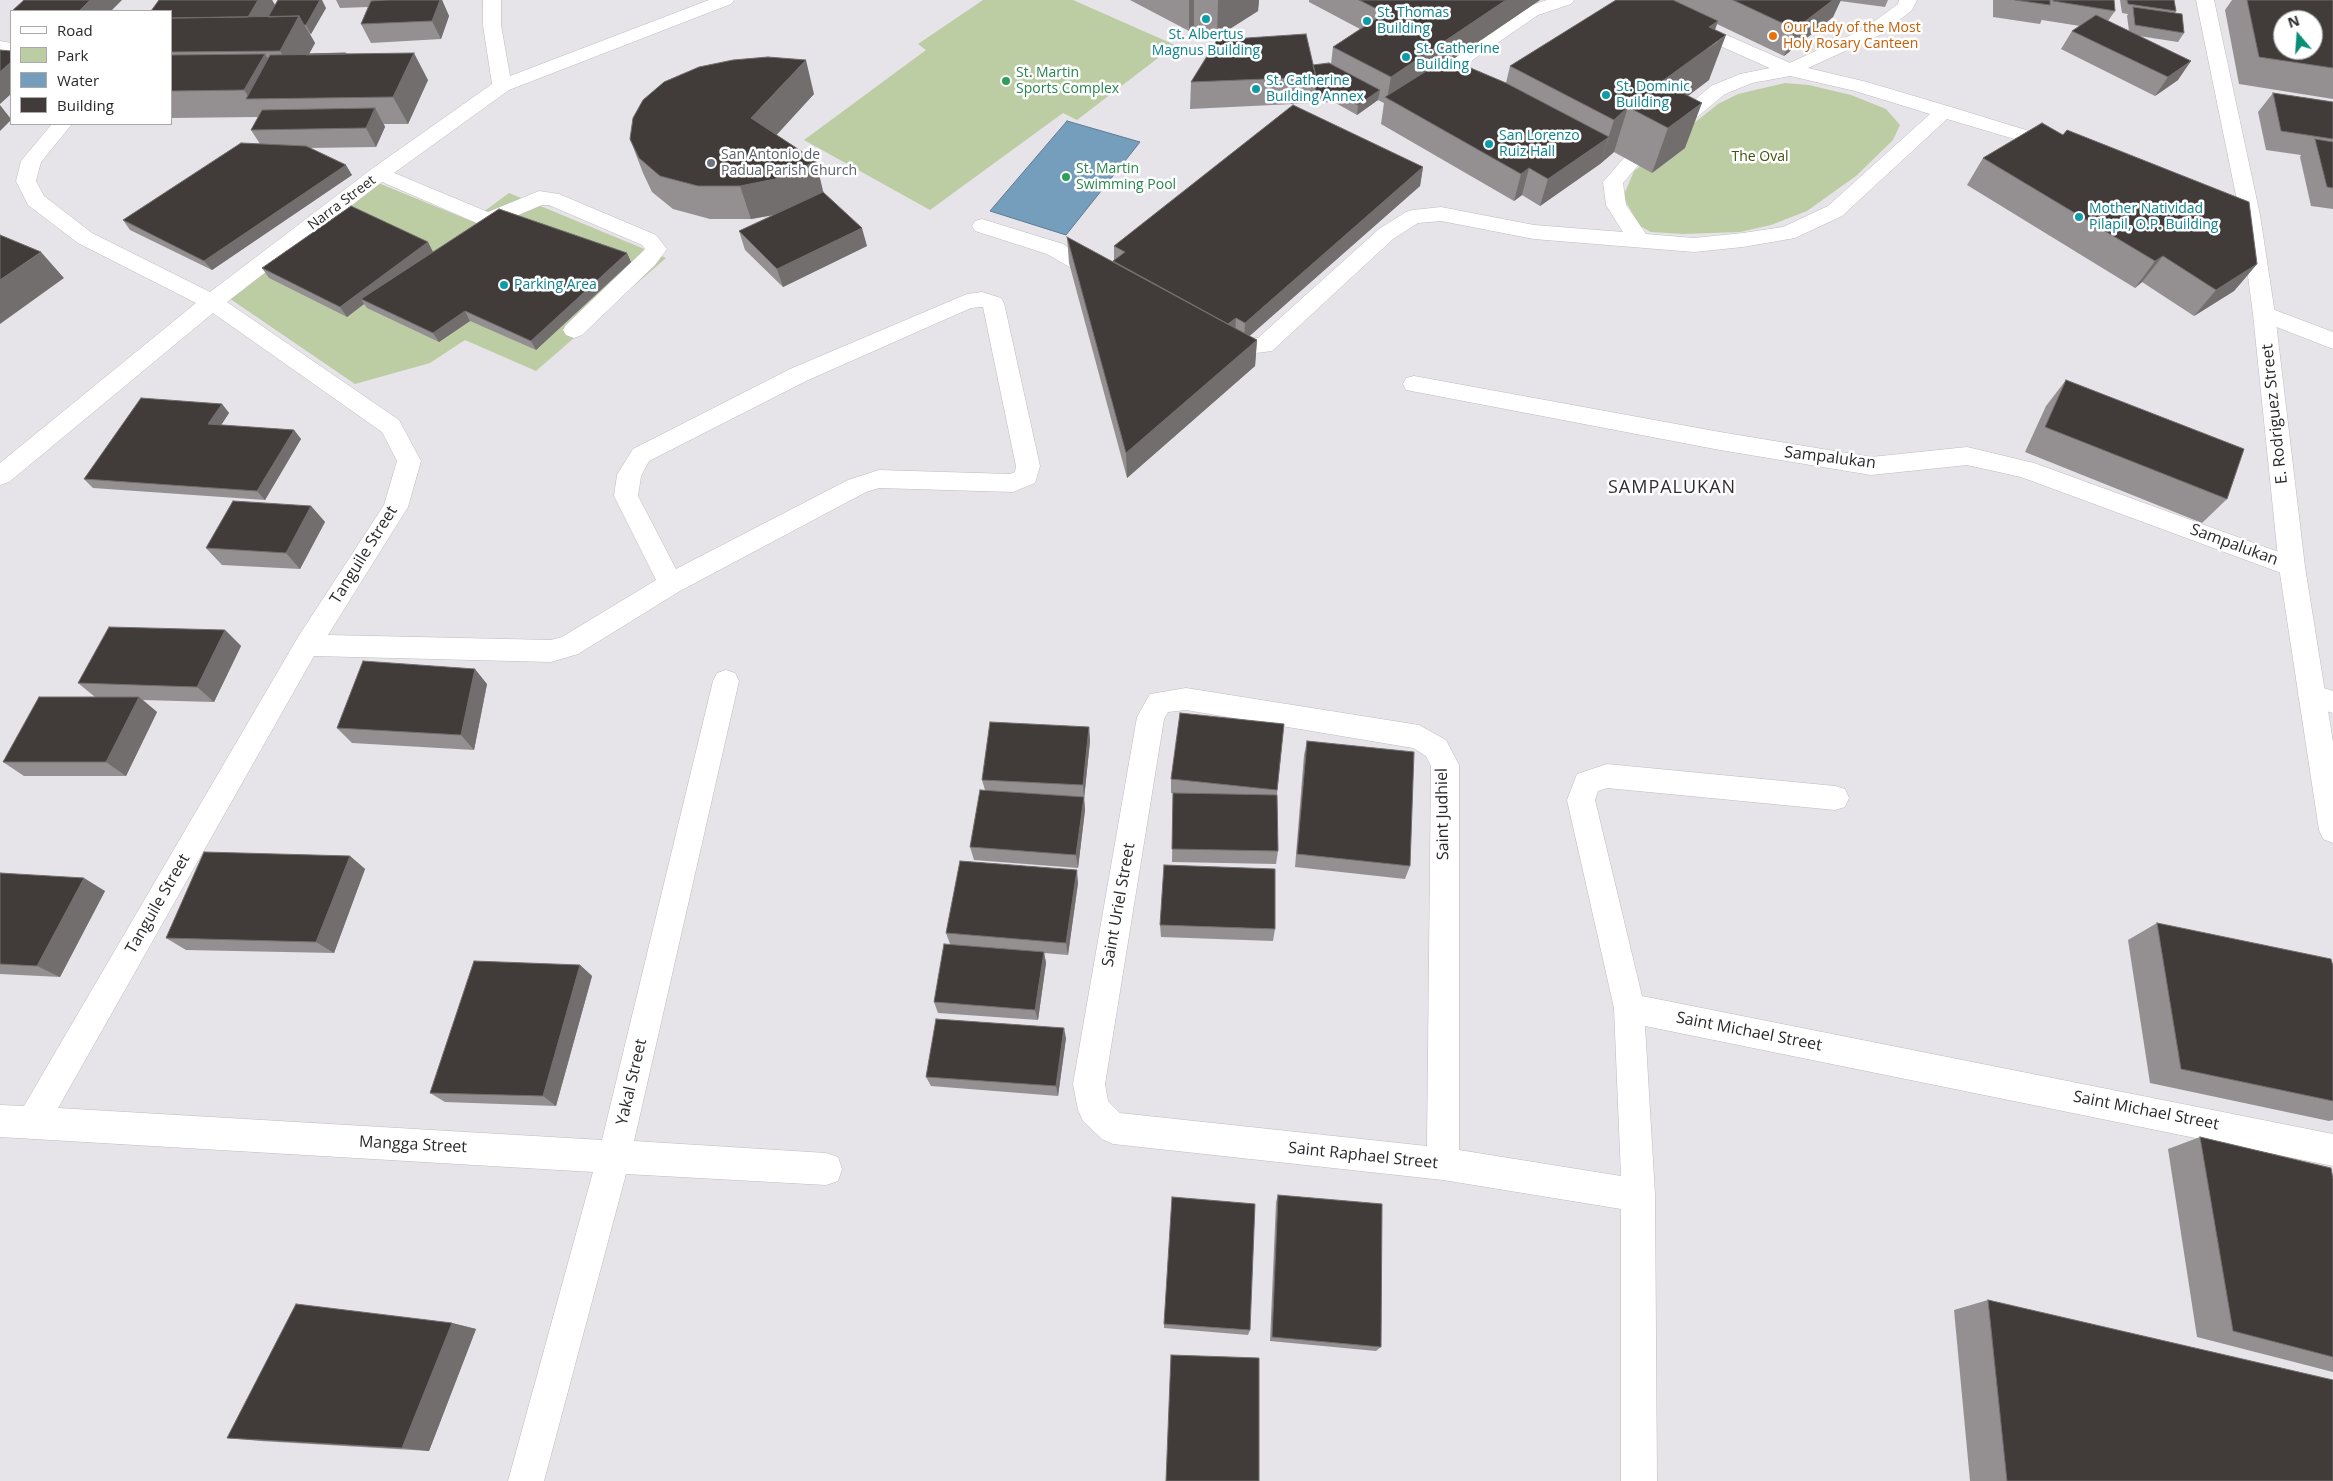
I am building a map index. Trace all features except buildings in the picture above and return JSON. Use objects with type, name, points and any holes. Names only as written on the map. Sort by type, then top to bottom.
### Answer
[{"type":"street","points":[[492,0],[492,25],[502,86]]},
{"type":"street","name":"Narra Street","points":[[0,476],[212,302],[380,173],[502,86],[725,0]]},
{"type":"street","points":[[1441,73],[1532,11],[1565,0]]},
{"type":"street","points":[[1632,0],[1790,70],[1860,86],[2077,152]]},
{"type":"street","points":[[1662,136],[1718,90],[1747,78],[1790,70],[1875,30],[1906,6],[1908,0]]},
{"type":"street","name":"E. Rodriguez Street","points":[[2205,0],[2250,215],[2264,314],[2292,567],[2322,699],[2333,830]]},
{"type":"street","points":[[1205,334],[1231,348],[1249,348],[1264,345],[1386,234],[1413,217],[1441,214],[1534,232],[1694,245],[1743,240],[1788,232],[1835,211],[1944,111]]},
{"type":"street","name":"Tanguile Street","points":[[32,1123],[307,645],[396,507],[409,461],[391,426],[212,302],[85,238],[36,200],[26,181],[31,160],[61,125]]},
{"type":"street","points":[[1631,162],[1613,182],[1616,205],[1639,240]]},
{"type":"street","points":[[380,173],[486,219],[502,215],[539,198],[552,200],[649,240],[656,249],[647,260],[574,330]]},
{"type":"street","points":[[2225,204],[2250,215]]},
{"type":"street","points":[[982,226],[1055,250],[1120,286]]},
{"type":"street","points":[[307,645],[551,651],[569,646],[672,584],[857,486],[879,479],[1013,483],[1026,477],[1028,466],[993,302],[982,299],[967,301],[798,375],[641,455],[629,475],[626,496],[672,584]]},
{"type":"street","points":[[2264,314],[2333,341]]},
{"type":"street","name":"Sampalukan","points":[[1414,384],[1720,441],[1871,466],[1967,456],[2026,469],[2292,567]]},
{"type":"street","name":"Yakal Street","points":[[526,1481],[614,1156],[726,681]]},
{"type":"street","name":"Saint Judhiel","points":[[1160,702],[1186,698],[1418,737],[1436,748],[1445,765],[1443,1164]]},
{"type":"street","name":"Saint Uriel Street","points":[[1094,1110],[1089,1084],[1150,717],[1160,702]]},
{"type":"street","points":[[1639,1481],[1638,1195],[1630,1008],[1581,800],[1587,783],[1607,776],[1835,798]]},
{"type":"street","name":"Saint Michael Street","points":[[1630,1008],[2333,1150]]},
{"type":"street","name":"Saint Raphael Street","points":[[1094,1110],[1113,1128],[1443,1164],[1638,1195]]},
{"type":"street","name":"Mangga Street","points":[[0,1121],[826,1169]]},
{"type":"green space","name":"St. Martin Sports Complex","points":[[983,0],[1073,0],[1175,45],[1077,120],[1063,113],[930,210],[804,140],[926,50],[918,44]]},
{"type":"green space","name":"The Oval","points":[[1785,83],[1809,85],[1851,95],[1886,109],[1900,125],[1893,140],[1856,176],[1807,211],[1771,225],[1740,232],[1683,234],[1651,232],[1640,226],[1623,197],[1634,171],[1718,104],[1738,94]]},
{"type":"green space","points":[[376,182],[471,221],[509,193],[666,258],[536,371],[465,340],[430,363],[355,384],[223,294]]},
{"type":"water","name":"St. Martin Swimming Pool","points":[[1067,121],[1140,142],[1066,235],[990,211]]},
{"type":"place","name":"St. Albertus Magnus Building","points":[[1206,19]]},
{"type":"place","name":"St. Thomas Building","points":[[1367,21]]},
{"type":"place","name":"Our Lady of the Most Holy Rosary Canteen","points":[[1773,36]]},
{"type":"place","name":"St. Catherine Building","points":[[1406,57]]},
{"type":"place","name":"St. Martin Sports Complex","points":[[1006,81]]},
{"type":"place","name":"St. Catherine Building Annex","points":[[1256,89]]},
{"type":"place","name":"St. Dominic Building","points":[[1606,95]]},
{"type":"place","name":"San Lorenzo Ruiz Hall","points":[[1489,144]]},
{"type":"place","name":"San Antonio de Padua Parish Church","points":[[711,163]]},
{"type":"place","name":"St. Martin Swimming Pool","points":[[1066,177]]},
{"type":"place","name":"Mother Natividad Pilapil, O.P. Building","points":[[2079,217]]},
{"type":"place","name":"Parking Area","points":[[504,285]]},
{"type":"district","name":"SAMPALUKAN","points":[[1672,488]]}]
